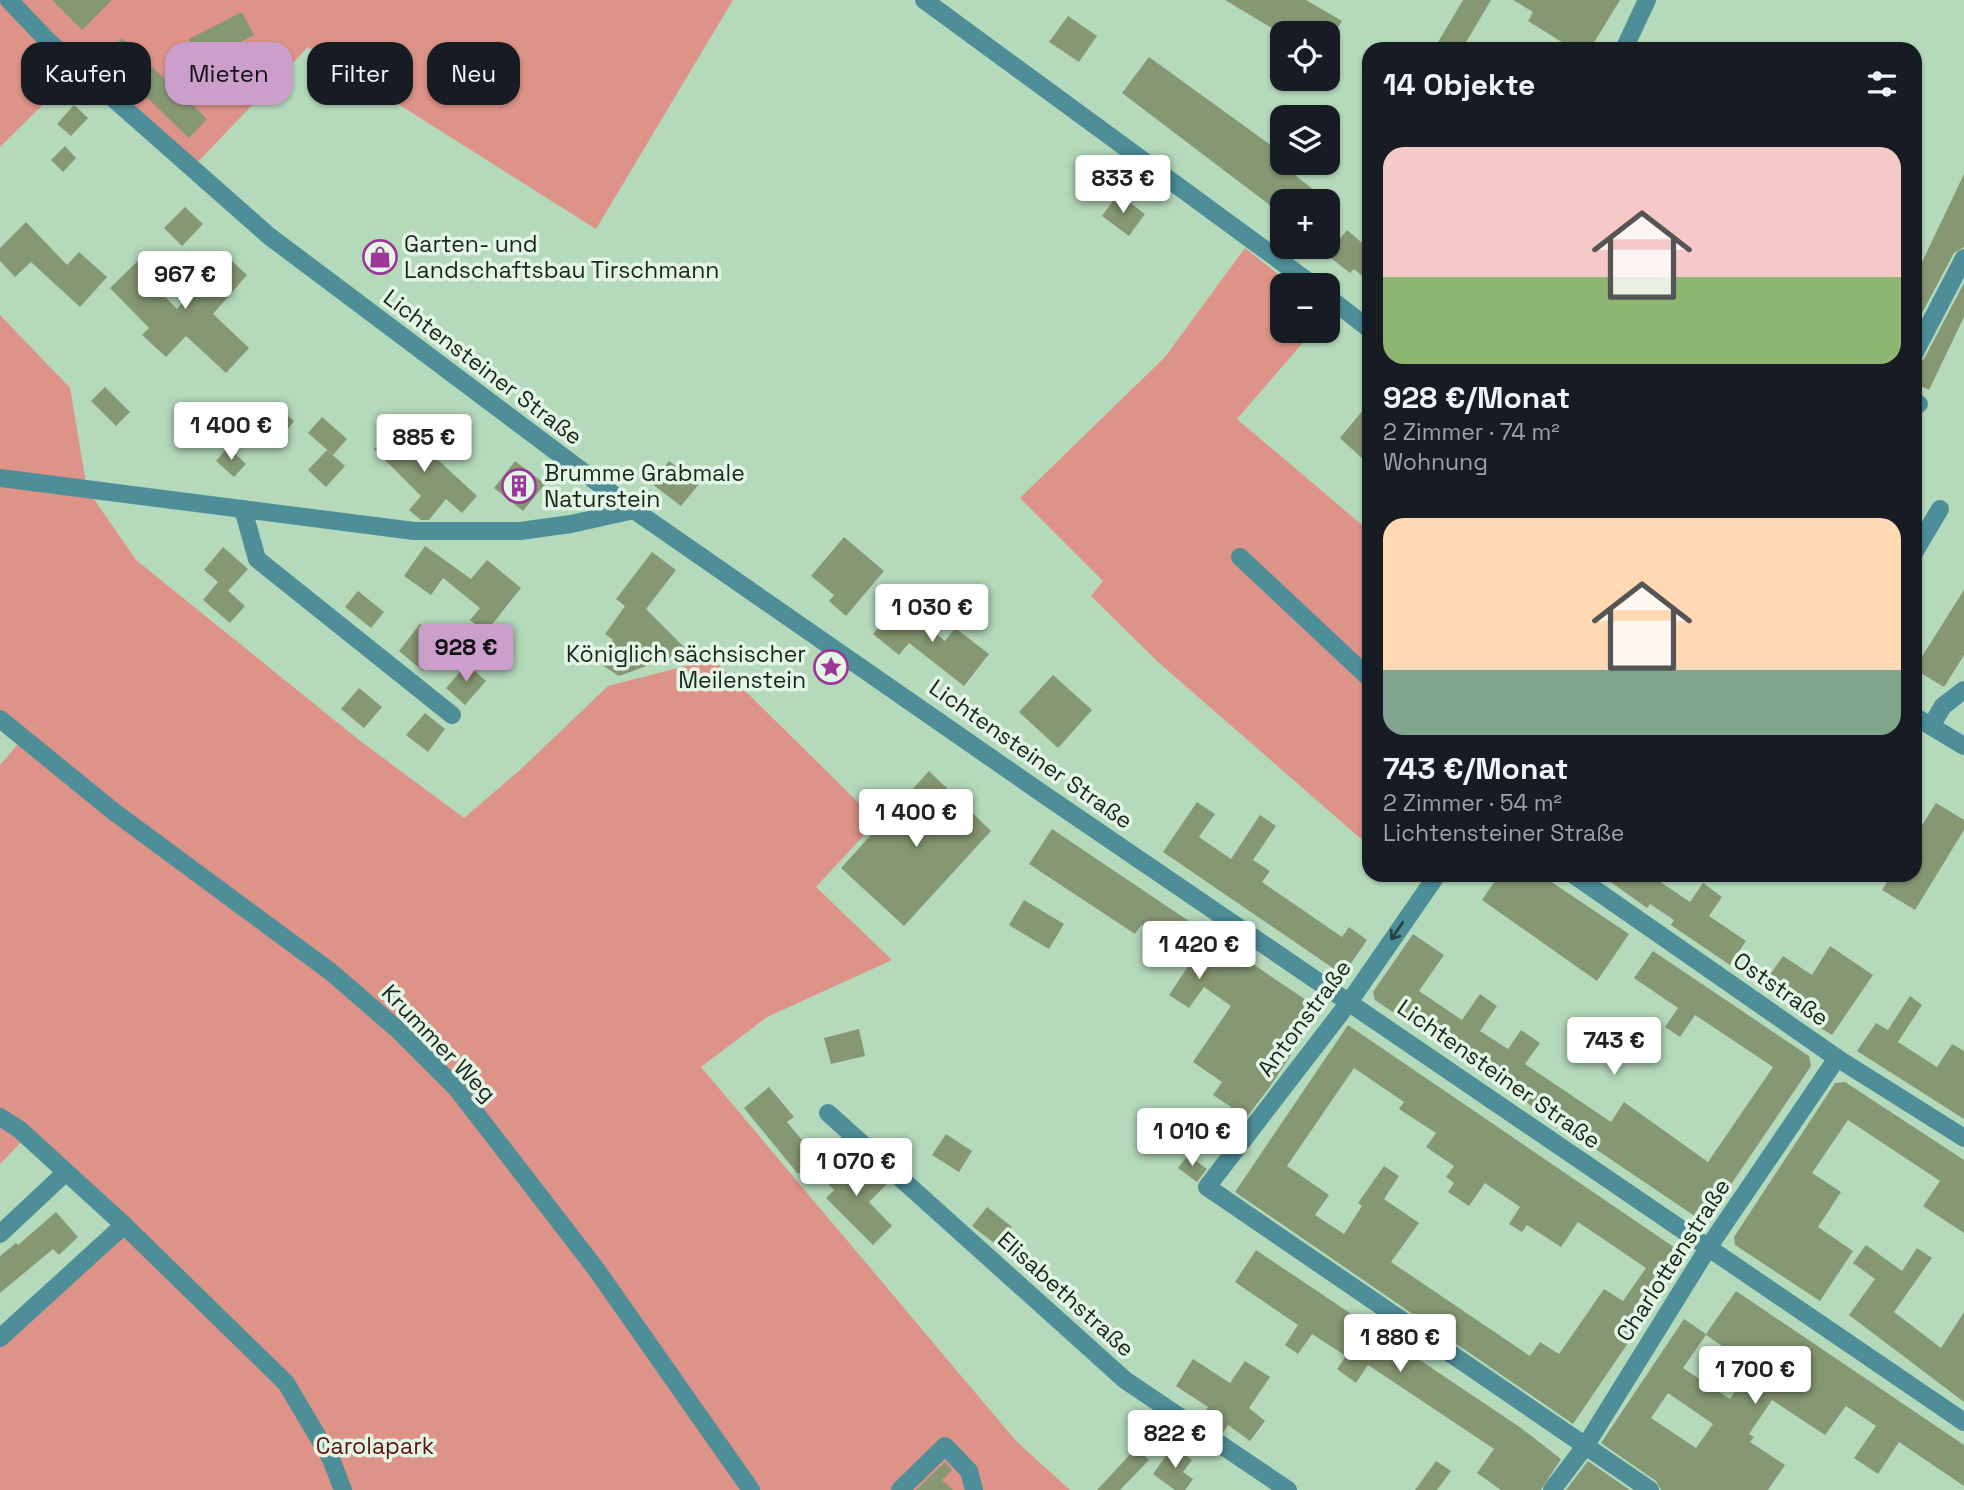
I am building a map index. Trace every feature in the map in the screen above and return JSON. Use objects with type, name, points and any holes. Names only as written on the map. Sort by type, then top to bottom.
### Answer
[{"type":"street","name":"Lichtensteiner Straße","points":[[9,0],[47,40],[269,236],[634,510],[1057,804],[1350,1001],[1964,1422]]},
{"type":"street","points":[[924,0],[1297,273]]},
{"type":"street","points":[[1627,42],[1647,0]]},
{"type":"street","points":[[1922,339],[1964,258]]},
{"type":"street","points":[[1340,306],[1362,323]]},
{"type":"street","points":[[0,478],[414,531],[520,531],[571,524],[634,510]]},
{"type":"street","points":[[243,509],[257,559],[452,715]]},
{"type":"street","points":[[1922,539],[1940,509]]},
{"type":"street","points":[[1240,557],[1362,671]]},
{"type":"street","points":[[1931,726],[1943,706],[1964,690]]},
{"type":"street","name":"Krummer Weg","points":[[0,719],[113,811],[331,972],[398,1030],[457,1089],[596,1269],[751,1490]]},
{"type":"street","points":[[1922,721],[1964,746]]},
{"type":"street","name":"Antonstraße","points":[[1432,882],[1350,1001],[1207,1187],[1586,1446]]},
{"type":"street","name":"Oststraße","points":[[1584,882],[1837,1058],[1964,1138]]},
{"type":"street","name":"Charlottenstraße","points":[[1552,1490],[1586,1446],[1708,1248],[1837,1058]]},
{"type":"street","name":"Elisabethstraße","points":[[828,1113],[1125,1380],[1288,1490]]},
{"type":"street","points":[[0,1117],[19,1129],[124,1225],[286,1383],[331,1459],[343,1490]]},
{"type":"street","points":[[0,1234],[65,1173]]},
{"type":"street","points":[[0,1338],[124,1225]]},
{"type":"street","points":[[900,1490],[945,1446],[969,1471],[974,1490]]},
{"type":"street","points":[[1586,1446],[1650,1490]]},
{"type":"green space","points":[[0,0],[733,0],[596,229],[400,105],[413,105],[413,42],[307,42],[307,48],[293,63],[293,42],[165,42],[165,105],[252,105],[192,168],[120,105],[151,105],[151,42],[21,42],[21,105],[43,105],[0,147]]},
{"type":"green space","points":[[1245,248],[1277,273],[1270,273],[1270,343],[1303,343],[1237,419],[1362,525],[1362,840],[1158,662],[1091,596],[1103,581],[1020,498],[1165,357]]},
{"type":"green space","name":"Carolapark","points":[[0,315],[70,388],[87,489],[136,560],[359,740],[464,818],[521,769],[608,686],[713,659],[877,821],[816,887],[892,960],[767,1017],[701,1067],[1016,1441],[1070,1490],[0,1490],[0,1342],[129,1224],[29,1134],[0,1164],[0,765],[23,738],[0,719]]},
{"type":"building","points":[[52,0],[112,0],[82,30]]},
{"type":"building","points":[[1225,0],[1306,0],[1342,21],[1340,24],[1340,21],[1270,21],[1270,27]]},
{"type":"building","points":[[1463,0],[1491,0],[1466,42],[1438,42]]},
{"type":"building","points":[[1513,0],[1620,0],[1594,42],[1562,42],[1528,21],[1533,12]]},
{"type":"building","points":[[242,12],[254,35],[240,42],[191,42],[189,39]]},
{"type":"building","points":[[1068,16],[1097,36],[1079,62],[1049,42]]},
{"type":"building","points":[[1149,57],[1270,145],[1270,175],[1295,175],[1313,189],[1270,189],[1270,205],[1122,93]]},
{"type":"building","points":[[151,66],[165,79],[165,105],[192,105],[207,119],[189,138],[151,101]]},
{"type":"building","points":[[74,105],[88,118],[71,136],[57,124]]},
{"type":"building","points":[[65,146],[76,158],[63,172],[51,160]]},
{"type":"building","points":[[1964,174],[1964,247],[1954,253],[1922,313],[1922,262]]},
{"type":"building","points":[[1118,194],[1145,214],[1129,236],[1102,216]]},
{"type":"building","points":[[185,207],[203,224],[182,246],[164,228]]},
{"type":"building","points":[[26,222],[67,265],[79,252],[107,277],[80,307],[31,262],[15,277],[0,261],[0,248]]},
{"type":"building","points":[[1347,230],[1362,243],[1362,276],[1354,269],[1350,273],[1332,259],[1340,259],[1340,239]]},
{"type":"building","points":[[225,255],[247,275],[213,314],[249,348],[226,373],[186,336],[166,357],[142,335],[149,328],[110,288],[142,257],[162,278],[154,285],[177,309]]},
{"type":"building","points":[[1964,283],[1964,317],[1929,390],[1922,387],[1924,359]]},
{"type":"building","points":[[105,387],[130,412],[116,426],[91,401]]},
{"type":"building","points":[[272,403],[294,421],[277,443],[255,425]]},
{"type":"building","points":[[1362,411],[1362,458],[1340,438]]},
{"type":"building","points":[[322,417],[347,439],[333,455],[308,433]]},
{"type":"building","points":[[399,424],[477,496],[462,513],[446,499],[429,520],[421,520],[409,510],[421,496],[374,449]]},
{"type":"building","points":[[228,447],[246,464],[234,477],[216,461]]},
{"type":"building","points":[[327,450],[345,466],[326,487],[308,470]]},
{"type":"building","name":"Brumme Grabmale Naturstein","points":[[515,461],[545,484],[523,511],[494,488]]},
{"type":"building","points":[[669,461],[699,484],[681,506],[652,484]]},
{"type":"building","points":[[844,537],[884,571],[846,616],[829,601],[834,595],[811,576]]},
{"type":"building","points":[[425,546],[471,579],[487,560],[521,588],[486,632],[470,620],[480,608],[443,578],[431,595],[404,576]]},
{"type":"building","points":[[223,547],[248,569],[228,591],[245,606],[230,623],[203,600],[218,582],[204,570]]},
{"type":"building","points":[[652,552],[676,570],[646,609],[688,651],[619,676],[591,658],[613,640],[605,634],[625,606],[616,599]]},
{"type":"building","points":[[1964,590],[1964,655],[1944,687],[1922,674],[1922,656]]},
{"type":"building","points":[[358,591],[384,612],[371,628],[345,607]]},
{"type":"building","points":[[900,603],[945,641],[955,628],[989,654],[964,686],[909,643],[899,655],[873,634]]},
{"type":"building","points":[[420,624],[445,644],[423,671],[399,651]]},
{"type":"building","points":[[467,664],[486,681],[465,705],[446,688]]},
{"type":"building","points":[[1053,675],[1092,710],[1058,748],[1019,712]]},
{"type":"building","points":[[359,688],[382,707],[364,728],[341,709]]},
{"type":"building","points":[[425,713],[445,729],[428,752],[406,735]]},
{"type":"building","points":[[929,771],[991,831],[904,926],[841,868]]},
{"type":"building","points":[[1197,802],[1215,814],[1199,837],[1231,859],[1260,815],[1276,826],[1253,860],[1270,871],[1262,882],[1342,937],[1349,927],[1367,940],[1343,975],[1163,852]]},
{"type":"building","points":[[1936,803],[1964,820],[1964,830],[1915,910],[1882,890],[1887,882],[1922,882],[1922,825]]},
{"type":"building","points":[[1052,829],[1321,1010],[1269,1088],[1227,1143],[1213,1134],[1231,1107],[1213,1095],[1222,1082],[1193,1062],[1231,1006],[1204,987],[1189,1008],[1169,995],[1193,959],[1141,925],[1135,934],[1029,864]]},
{"type":"building","points":[[1494,882],[1551,882],[1629,934],[1597,981],[1482,900]]},
{"type":"building","points":[[1611,882],[1660,882],[1690,902],[1703,883],[1722,897],[1709,916],[1746,941],[1730,965],[1671,925],[1674,920],[1650,904],[1647,908]]},
{"type":"building","points":[[1024,900],[1064,924],[1049,949],[1009,925]]},
{"type":"building","points":[[1413,934],[1444,955],[1419,991],[1462,1020],[1480,994],[1497,1006],[1480,1031],[1508,1049],[1521,1030],[1540,1043],[1525,1064],[1611,1122],[1624,1102],[1708,1162],[1773,1067],[1695,1015],[1680,1037],[1665,1027],[1678,1008],[1634,978],[1653,951],[1809,1056],[1811,1066],[1705,1223],[1375,1000],[1373,992]]},
{"type":"building","points":[[1830,946],[1873,975],[1832,1035],[1811,1022],[1818,1011],[1767,979],[1783,956],[1812,975]]},
{"type":"building","points":[[1910,996],[1922,1005],[1898,1042],[1937,1067],[1952,1044],[1964,1051],[1964,1119],[1857,1051],[1876,1023],[1888,1030]]},
{"type":"building","points":[[1348,1025],[1687,1256],[1573,1424],[1235,1192]],"holes":[[[1354,1068],[1404,1102],[1399,1109],[1436,1133],[1426,1147],[1454,1166],[1446,1177],[1454,1183],[1448,1192],[1469,1206],[1485,1183],[1520,1207],[1509,1224],[1522,1232],[1527,1225],[1561,1247],[1578,1222],[1646,1268],[1623,1301],[1604,1289],[1559,1354],[1540,1342],[1530,1356],[1391,1262],[1419,1223],[1384,1199],[1399,1176],[1384,1166],[1358,1203],[1362,1206],[1344,1234],[1315,1215],[1329,1195],[1287,1166]]]},
{"type":"building","points":[[859,1029],[865,1056],[831,1064],[824,1038]]},
{"type":"building","points":[[1845,1082],[1964,1160],[1964,1233],[1923,1206],[1940,1181],[1848,1120],[1812,1173],[1841,1192],[1818,1227],[1853,1251],[1820,1301],[1735,1245],[1734,1237],[1835,1083]]},
{"type":"building","points":[[769,1087],[794,1117],[787,1122],[817,1158],[798,1174],[744,1108]]},
{"type":"building","points":[[946,1134],[972,1151],[959,1172],[932,1155]]},
{"type":"building","points":[[839,1155],[863,1179],[873,1169],[887,1184],[869,1202],[892,1226],[873,1245],[826,1198],[834,1190],[819,1174]]},
{"type":"building","points":[[1188,1155],[1207,1169],[1197,1182],[1178,1168]]},
{"type":"building","points":[[987,1207],[1012,1227],[998,1246],[972,1226]]},
{"type":"building","points":[[56,1212],[78,1237],[59,1255],[53,1249],[0,1293],[0,1256],[16,1243],[18,1245]]},
{"type":"building","points":[[1866,1245],[1902,1271],[1917,1248],[1932,1258],[1894,1312],[1941,1348],[1964,1312],[1964,1402],[1849,1315],[1875,1279],[1853,1263]]},
{"type":"building","points":[[1256,1250],[1521,1428],[1561,1459],[1541,1490],[1501,1490],[1477,1473],[1494,1449],[1368,1365],[1356,1383],[1337,1369],[1346,1356],[1312,1334],[1298,1354],[1285,1345],[1298,1325],[1235,1282]]},
{"type":"building","points":[[1736,1291],[1964,1445],[1964,1486],[1899,1442],[1878,1474],[1854,1458],[1876,1426],[1846,1406],[1825,1435],[1772,1400],[1749,1434],[1754,1437],[1750,1442],[1785,1465],[1768,1490],[1661,1490],[1656,1481],[1601,1443],[1684,1319],[1706,1334]],"holes":[[[1706,1335],[1752,1366],[1730,1399],[1683,1368]],[[1668,1393],[1713,1424],[1696,1448],[1651,1418]]]},
{"type":"building","points":[[1193,1359],[1230,1383],[1245,1361],[1270,1377],[1249,1408],[1265,1421],[1250,1441],[1228,1425],[1223,1433],[1201,1418],[1208,1407],[1176,1386]]},
{"type":"building","points":[[1173,1446],[1192,1460],[1183,1472],[1193,1479],[1185,1490],[1175,1490],[1153,1474]]},
{"type":"building","points":[[1136,1448],[1149,1460],[1120,1490],[1097,1490]]},
{"type":"building","points":[[1436,1461],[1451,1471],[1437,1490],[1415,1490]]},
{"type":"building","points":[[1588,1461],[1630,1490],[1566,1490]]},
{"type":"building","points":[[945,1462],[952,1470],[942,1480],[953,1490],[916,1490]]},
{"type":"place","name":"Garten- und Landschaftsbau Tirschmann","points":[[380,257]]},
{"type":"place","name":"Brumme Grabmale Naturstein","points":[[519,486]]},
{"type":"place","name":"Königlich sächsischer Meilenstein","points":[[831,667]]}]
